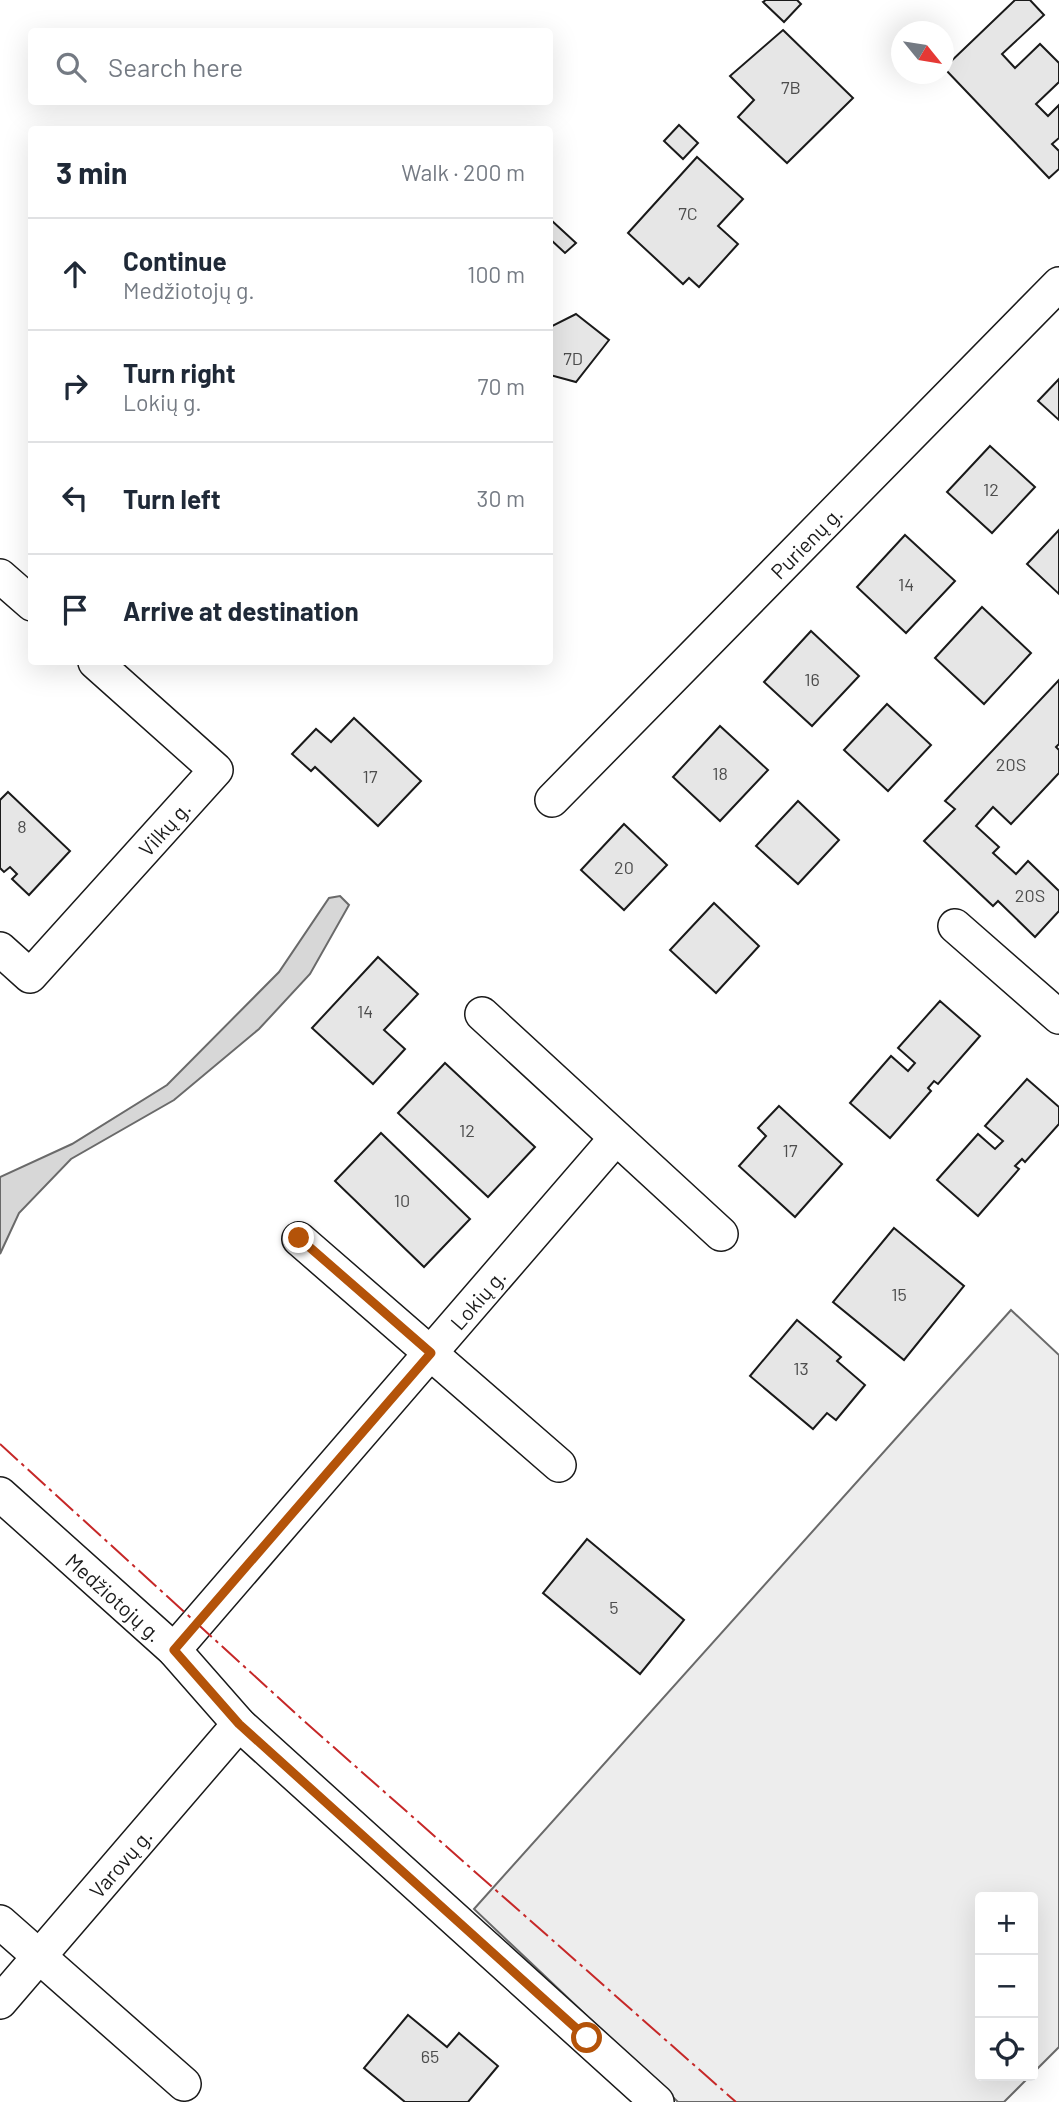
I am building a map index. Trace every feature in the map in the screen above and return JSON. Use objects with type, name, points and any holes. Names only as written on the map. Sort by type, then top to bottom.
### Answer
[{"type":"street","name":"Purienų g.","points":[[552,800],[1059,284]]},
{"type":"street","points":[[0,576],[28,600]]},
{"type":"street","name":"Vilkų g.","points":[[0,949],[30,976],[216,770],[98,665]]},
{"type":"street","points":[[955,926],[1059,1017]]},
{"type":"street","points":[[482,1014],[721,1234]]},
{"type":"street","name":"Lokių g.","points":[[174,1650],[616,1138]]},
{"type":"street","points":[[299,1238],[559,1465]]},
{"type":"street","name":"Medžiotojų g.","points":[[0,1494],[174,1650],[239,1724],[657,2102]]},
{"type":"street","name":"Varovų g.","points":[[0,2002],[239,1724]]},
{"type":"street","points":[[0,1922],[184,2084]]},
{"type":"shaded area","points":[[340,896],[349,905],[310,974],[259,1029],[174,1100],[71,1159],[19,1213],[0,1254],[0,1177],[72,1144],[167,1085],[279,972],[329,898]]},
{"type":"shaded area","points":[[1011,1310],[1059,1355],[1059,2047],[1038,2068],[1038,1892],[975,1892],[975,2081],[1025,2081],[1004,2102],[678,2102],[474,1909]]},
{"type":"building","points":[[797,0],[801,4],[784,22],[763,2]]},
{"type":"building","points":[[1015,0],[1030,0],[1044,15],[1002,54],[1015,68],[1040,44],[1059,63],[1059,82],[1036,104],[1048,116],[1059,105],[1059,138],[1052,144],[1059,151],[1059,169],[1049,178],[954,78],[954,58]]},
{"type":"building","points":[[783,30],[853,98],[787,163],[738,117],[754,100],[730,76]]},
{"type":"building","points":[[679,125],[698,143],[683,159],[664,141]]},
{"type":"building","points":[[697,157],[743,199],[718,226],[738,244],[699,287],[689,278],[683,284],[628,233]]},
{"type":"building","points":[[553,222],[576,243],[565,253],[553,242]]},
{"type":"building","points":[[576,314],[609,340],[576,382],[553,376],[553,326]]},
{"type":"building","points":[[1059,379],[1059,420],[1038,401]]},
{"type":"building","points":[[990,446],[1035,487],[992,533],[947,492]]},
{"type":"building","points":[[1059,530],[1059,594],[1027,564]]},
{"type":"building","points":[[905,535],[955,581],[906,633],[857,587]]},
{"type":"building","points":[[982,607],[1031,653],[984,704],[935,658]]},
{"type":"building","points":[[811,631],[859,676],[812,726],[764,682]]},
{"type":"building","points":[[1059,680],[1059,744],[1056,747],[1059,750],[1059,773],[1011,824],[993,807],[976,826],[999,847],[993,853],[1016,874],[1028,861],[1059,891],[1059,911],[1035,937],[998,901],[993,906],[924,841],[955,809],[945,801]]},
{"type":"building","points":[[887,704],[931,745],[888,791],[844,750]]},
{"type":"building","points":[[354,718],[421,781],[378,826],[315,767],[311,771],[292,754],[316,729],[331,742]]},
{"type":"building","points":[[720,726],[768,770],[720,821],[673,777]]},
{"type":"building","points":[[8,792],[70,851],[29,895],[12,879],[17,874],[10,867],[4,872],[0,868],[0,800]]},
{"type":"building","points":[[798,801],[839,840],[798,884],[756,846]]},
{"type":"building","points":[[624,824],[667,865],[624,910],[581,870]]},
{"type":"building","points":[[714,903],[759,946],[716,993],[670,950]]},
{"type":"building","points":[[378,957],[418,994],[384,1030],[405,1049],[373,1084],[312,1028]]},
{"type":"building","points":[[940,1001],[980,1036],[938,1084],[934,1081],[928,1088],[931,1091],[890,1138],[850,1103],[891,1056],[908,1071],[915,1063],[898,1048]]},
{"type":"building","points":[[445,1063],[535,1147],[488,1197],[398,1113]]},
{"type":"building","points":[[1027,1079],[1059,1107],[1059,1124],[1025,1162],[1022,1159],[1015,1166],[1019,1169],[978,1216],[937,1180],[978,1134],[995,1149],[1003,1141],[985,1126]]},
{"type":"building","points":[[779,1106],[842,1164],[795,1217],[739,1166],[766,1136],[758,1128]]},
{"type":"building","points":[[381,1133],[470,1219],[424,1267],[335,1181]]},
{"type":"building","points":[[894,1228],[964,1286],[904,1360],[833,1302]]},
{"type":"building","points":[[797,1320],[841,1357],[837,1361],[865,1385],[836,1420],[827,1413],[813,1429],[750,1376]]},
{"type":"building","points":[[587,1539],[684,1620],[640,1674],[543,1593]]},
{"type":"building","points":[[408,2015],[447,2047],[459,2033],[498,2066],[468,2102],[405,2102],[364,2068]]},
{"type":"power","points":[[0,1444],[304,1721],[736,2102]]},
{"type":"route","points":[[299,1238],[431,1353],[174,1650],[239,1724],[587,2038]]}]
